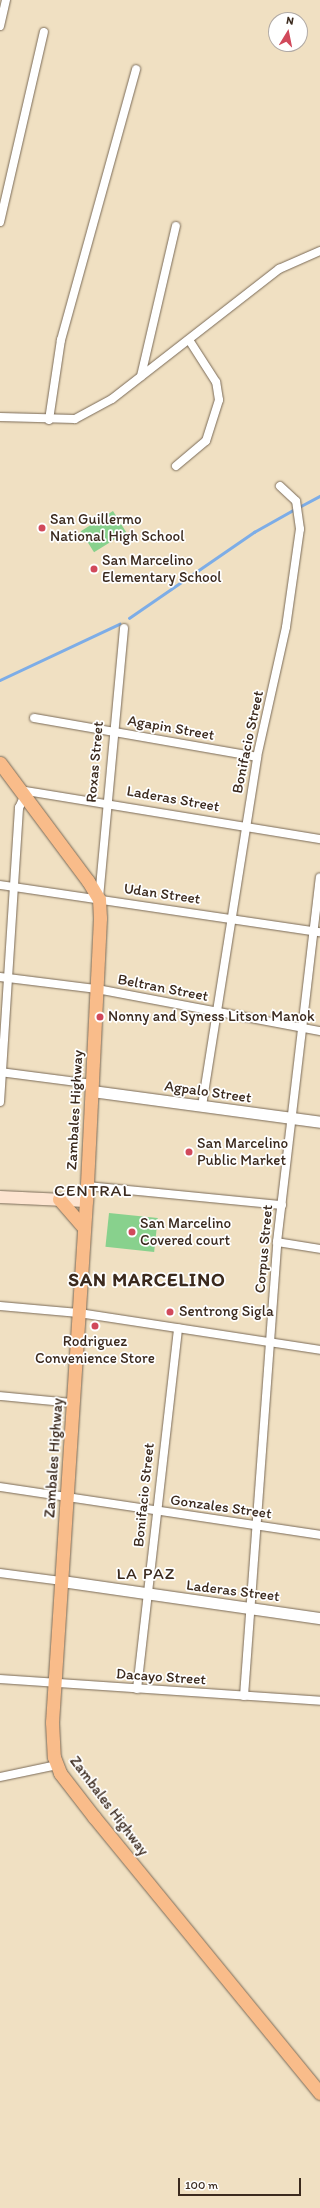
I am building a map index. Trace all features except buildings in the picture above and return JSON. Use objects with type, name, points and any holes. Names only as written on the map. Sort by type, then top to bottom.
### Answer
[{"type":"main road","points":[[0,763],[99,899]]},
{"type":"main road","name":"Zambales Highway","points":[[99,899],[97,989],[87,1186],[52,1741],[56,1765],[94,1817],[320,2093]]},
{"type":"main road","points":[[0,1197],[86,1201]]},
{"type":"main road","points":[[59,1199],[84,1228]]},
{"type":"street","points":[[0,26],[6,0]]},
{"type":"street","points":[[0,222],[44,32]]},
{"type":"street","points":[[49,420],[61,340],[136,69]]},
{"type":"street","points":[[141,376],[176,226]]},
{"type":"street","points":[[0,417],[49,420],[75,419],[112,399],[279,269],[320,251]]},
{"type":"street","points":[[176,466],[206,441],[219,400],[216,382],[189,340]]},
{"type":"street","name":"Bonifacio Street","points":[[202,1106],[257,757],[286,627],[300,511],[296,501],[280,486]]},
{"type":"street","name":"Roxas Street","points":[[99,899],[112,732],[124,628]]},
{"type":"street","name":"Agapin Street","points":[[34,718],[257,757]]},
{"type":"street","points":[[0,1102],[4,978],[14,888],[19,808],[22,793]]},
{"type":"street","name":"Laderas Street","points":[[22,793],[106,803],[320,839]]},
{"type":"street","name":"Corpus Street","points":[[244,1696],[277,1242],[290,1119],[317,932],[320,878]]},
{"type":"street","name":"Udan Street","points":[[0,885],[231,918],[317,932]]},
{"type":"street","name":"Beltran Street","points":[[4,978],[97,989],[320,1031]]},
{"type":"street","name":"Agpalo Street","points":[[1,1072],[202,1106],[320,1122]]},
{"type":"street","points":[[87,1186],[282,1205]]},
{"type":"street","points":[[277,1242],[320,1249]]},
{"type":"street","points":[[0,1306],[79,1313],[320,1350]]},
{"type":"street","name":"Bonifacio Street","points":[[136,1689],[178,1328]]},
{"type":"street","points":[[0,1396],[73,1403]]},
{"type":"street","name":"Gonzales Street","points":[[0,1487],[68,1496],[320,1536]]},
{"type":"street","name":"Laderas Street","points":[[0,1573],[62,1581],[147,1595],[320,1618]]},
{"type":"street","name":"Dacayo Street","points":[[0,1679],[320,1701]]},
{"type":"street","points":[[0,1777],[56,1765]]},
{"type":"green space","points":[[113,511],[126,532],[94,552],[81,531]]},
{"type":"green space","name":"San Marcelino Covered court","points":[[109,1213],[158,1218],[154,1252],[105,1247]]},
{"type":"waterway","points":[[299,507],[320,496]]},
{"type":"waterway","points":[[129,618],[254,532],[295,509]]},
{"type":"waterway","points":[[0,680],[119,624]]},
{"type":"place","name":"San Guillermo National High School","points":[[42,528]]},
{"type":"place","name":"San Marcelino Elementary School","points":[[94,569]]},
{"type":"place","name":"Nonny and Syness Litson Manok","points":[[100,1017]]},
{"type":"place","name":"San Marcelino Public Market","points":[[189,1152]]},
{"type":"place","name":"San Marcelino Covered court","points":[[132,1232]]},
{"type":"place","name":"Sentrong Sigla","points":[[170,1312]]},
{"type":"place","name":"Rodriguez Convenience Store","points":[[95,1326]]},
{"type":"district","name":"CENTRAL","points":[[93,1191]]},
{"type":"district","name":"SAN MARCELINO","points":[[147,1280]]},
{"type":"district","name":"LA PAZ","points":[[146,1574]]}]
